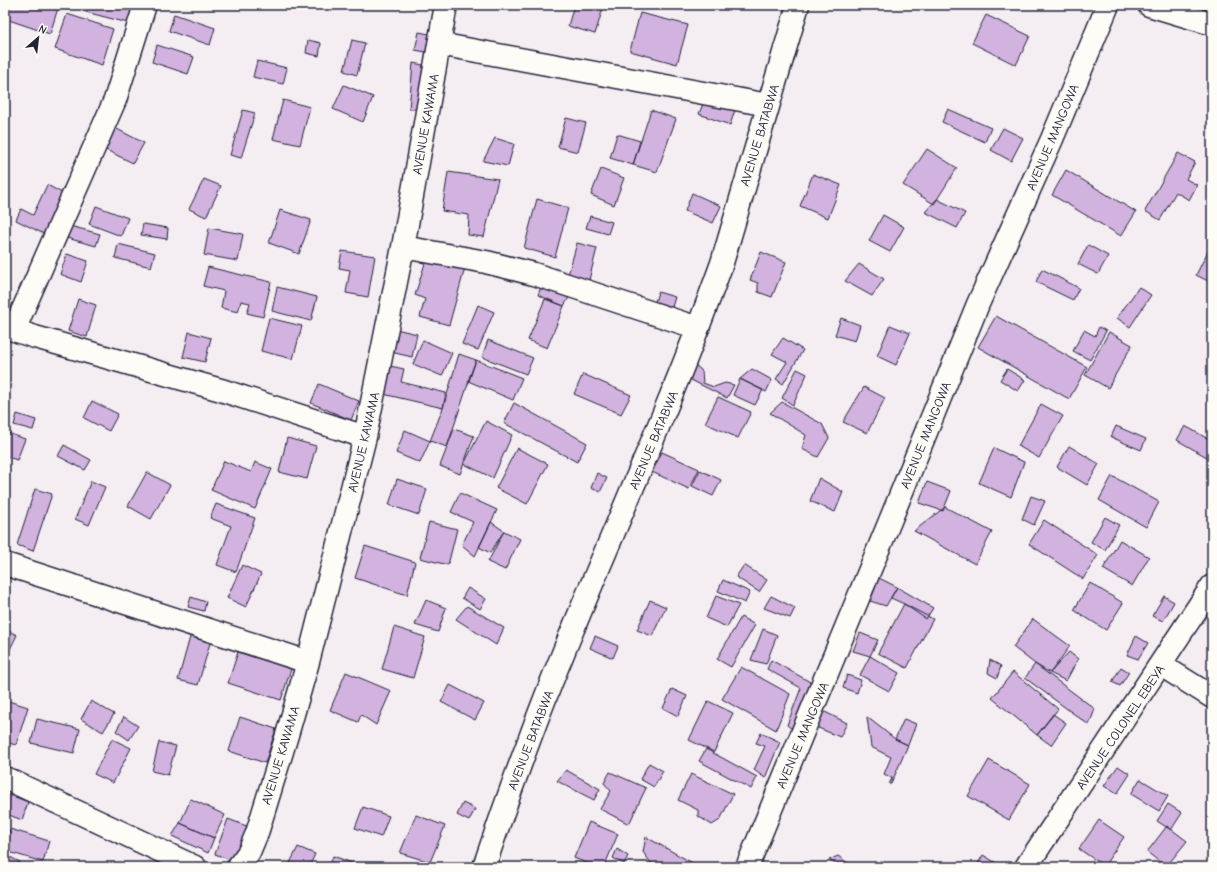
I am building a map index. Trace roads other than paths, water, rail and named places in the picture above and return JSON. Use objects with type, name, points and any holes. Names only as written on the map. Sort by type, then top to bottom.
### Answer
[{"type":"street","points":[[145,5],[115,100],[10,328],[221,390],[365,437]]},
{"type":"street","name":"AVENUE KAWAMA","points":[[238,867],[249,852],[257,833],[308,662],[365,437],[402,247],[446,5]]},
{"type":"street","name":"AVENUE BATABWA","points":[[484,867],[504,808],[552,683],[698,328],[722,263],[798,5]]},
{"type":"street","name":"AVENUE MANGOWA","points":[[747,867],[978,304],[1052,139],[1108,5]]},
{"type":"street","points":[[1149,5],[1185,10],[1212,24]]},
{"type":"street","points":[[439,44],[768,105]]},
{"type":"street","points":[[402,247],[486,262],[534,274],[698,328]]},
{"type":"street","points":[[5,564],[308,662]]},
{"type":"street","name":"AVENUE COLONEL EBEYA","points":[[1033,864],[1212,586]]},
{"type":"street","points":[[1162,665],[1212,697]]},
{"type":"street","points":[[5,778],[195,867]]}]
